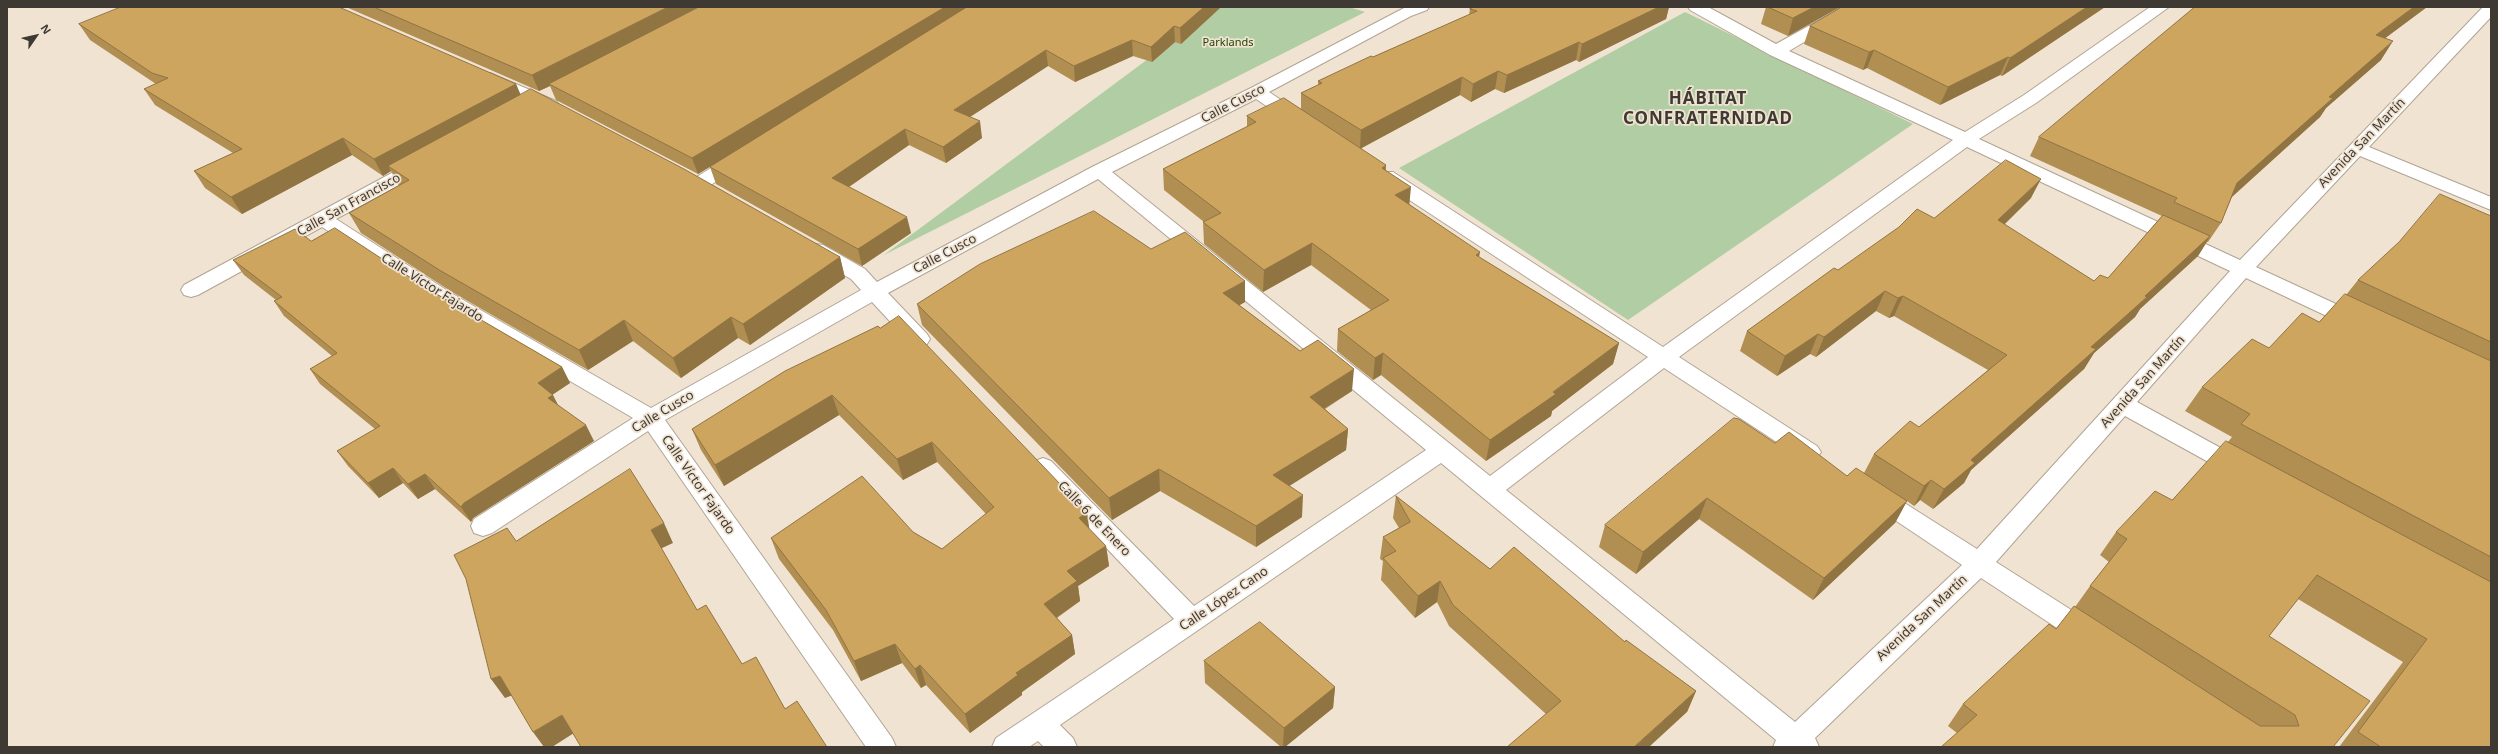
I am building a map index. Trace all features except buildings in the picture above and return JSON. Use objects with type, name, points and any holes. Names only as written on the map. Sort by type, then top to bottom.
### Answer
[{"type":"street","points":[[1696,7],[1776,51],[1964,140],[2244,268],[2371,329]]},
{"type":"street","points":[[1776,51],[1855,7]]},
{"type":"street","points":[[1490,489],[1665,356],[1964,140],[2030,99],[2161,7]]},
{"type":"street","name":"Avenida San Martín","points":[[1796,744],[1979,564],[2123,405],[2244,268],[2356,148],[2491,8]]},
{"type":"street","name":"Calle Cusco","points":[[483,526],[651,418],[874,292],[1099,171],[1257,92],[1405,9]]},
{"type":"street","points":[[474,71],[540,100],[568,115]]},
{"type":"street","points":[[519,112],[561,89]]},
{"type":"street","points":[[1257,92],[1317,131]]},
{"type":"street","points":[[2356,148],[2491,204]]},
{"type":"street","points":[[720,195],[692,180],[752,151]]},
{"type":"street","name":"Calle San Francisco","points":[[191,290],[435,158]]},
{"type":"street","points":[[1371,166],[1665,356],[1829,465]]},
{"type":"street","points":[[1099,171],[1490,489],[1796,744]]},
{"type":"street","name":"Calle Víctor Fajardo","points":[[323,219],[444,298],[651,418],[882,747]]},
{"type":"street","points":[[802,242],[858,274],[935,354]]},
{"type":"street","points":[[2123,405],[2262,481]]},
{"type":"street","name":"Calle López Cano","points":[[1006,747],[1442,450]]},
{"type":"street","name":"Calle 6 de Enero","points":[[1028,451],[1192,621]]},
{"type":"street","points":[[1861,486],[2104,645]]},
{"type":"street","points":[[1040,724],[1063,747]]},
{"type":"green space","name":"Parklands","points":[[1218,7],[1349,7],[1365,12],[884,255]]},
{"type":"green space","points":[[1685,12],[1913,124],[1628,320],[1399,168]]},
{"type":"district","name":"HÁBITAT CONFRATERNIDAD","points":[[1708,109]]}]
